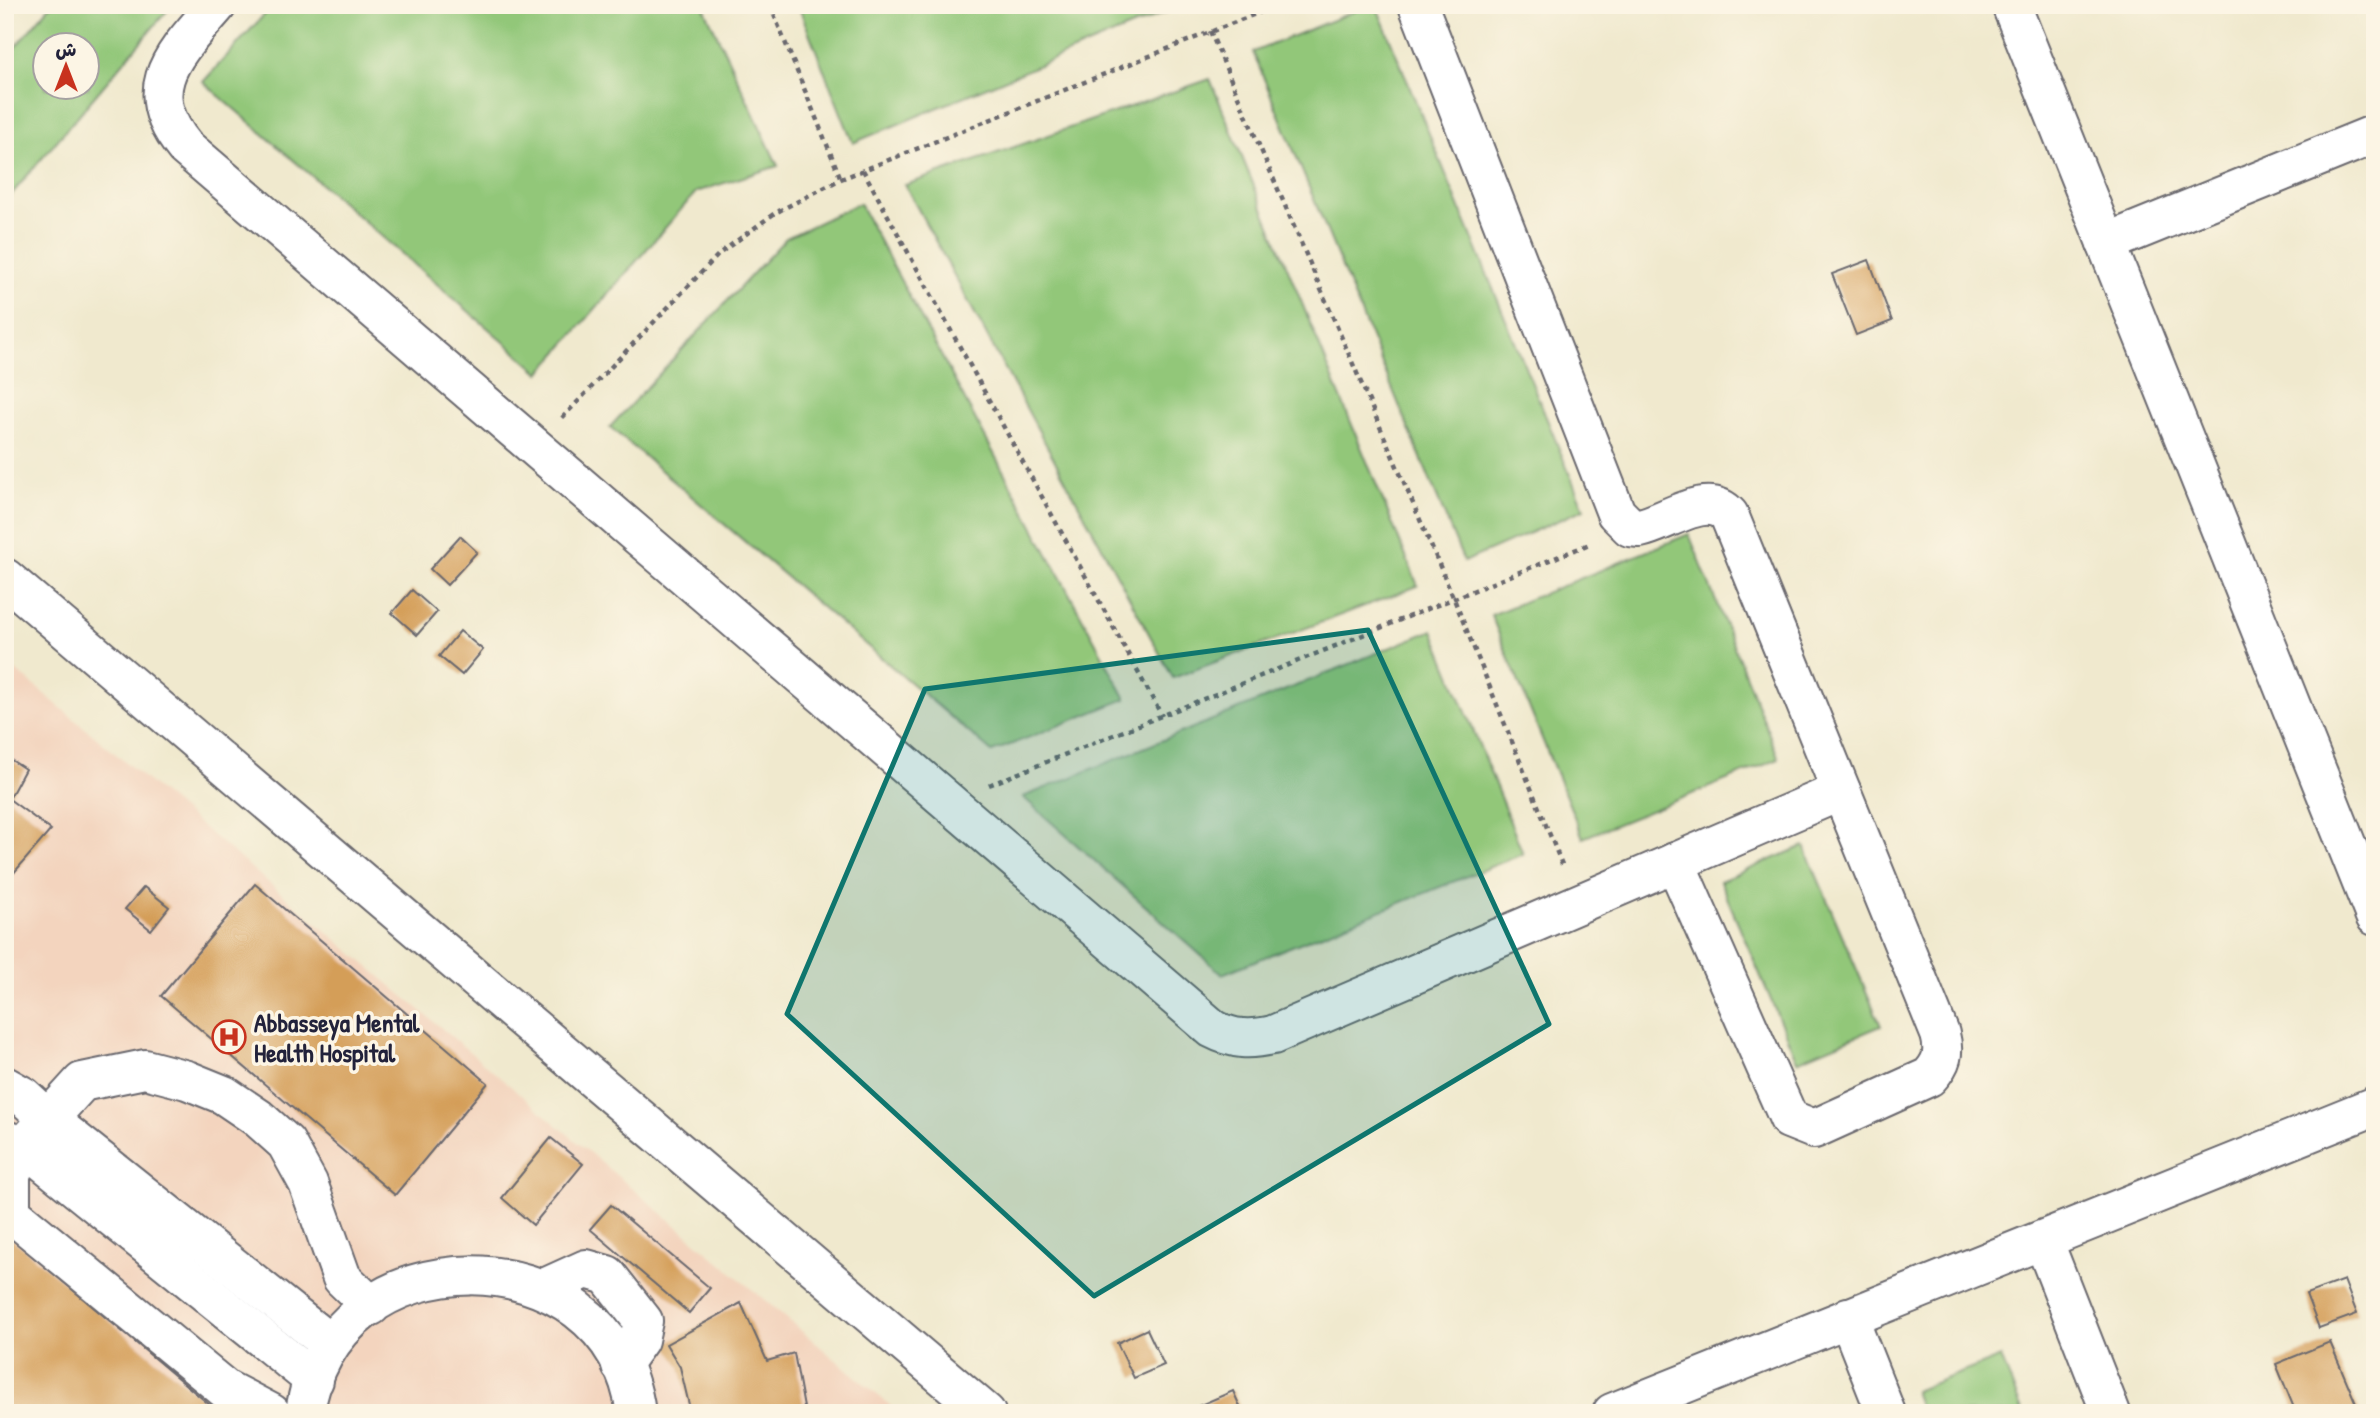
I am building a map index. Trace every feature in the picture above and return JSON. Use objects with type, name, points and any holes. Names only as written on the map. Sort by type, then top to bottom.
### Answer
[{"type":"lane","points":[[217,5],[176,53],[162,78],[162,104],[169,127],[185,147],[1213,1029],[1230,1038],[1251,1040],[1273,1035],[1841,790]]},
{"type":"lane","points":[[1418,5],[1616,513],[1630,527],[1650,526],[1705,505],[1723,508],[1729,515],[1944,1049],[1940,1065],[1929,1077],[1814,1129],[1789,1119],[1780,1107],[1675,862]]},
{"type":"lane","points":[[2011,5],[2375,916]]},
{"type":"lane","points":[[2106,243],[2375,134]]},
{"type":"lane","points":[[5,578],[986,1413]]},
{"type":"lane","points":[[25,1135],[82,1082],[145,1069],[187,1080],[224,1095],[258,1118],[286,1143],[308,1183],[342,1278],[371,1306]]},
{"type":"lane","points":[[5,1086],[23,1096],[25,1135],[11,1174],[11,1213],[225,1389],[271,1413]]},
{"type":"lane","points":[[1612,1413],[2375,1105]]},
{"type":"lane","points":[[25,1135],[331,1343]]},
{"type":"lane","points":[[25,1135],[309,1397],[331,1343],[371,1306],[402,1288],[436,1276],[484,1274],[507,1277],[542,1289],[566,1302],[588,1320],[607,1341],[621,1365],[636,1413]]},
{"type":"lane","points":[[2043,1240],[2111,1413]]},
{"type":"lane","points":[[1848,1317],[1886,1413]]},
{"type":"path","points":[[770,5],[841,179]]},
{"type":"path","points":[[534,446],[720,253],[775,213],[841,179],[1278,5]]},
{"type":"path","points":[[1210,31],[1454,599],[1578,904]]},
{"type":"path","points":[[863,170],[1162,716]]},
{"type":"path","points":[[949,801],[1630,527]]},
{"type":"highlighted area","points":[[1368,630],[1549,1024],[1094,1296],[787,1014],[925,689]]},
{"type":"shaded area","name":"Abbasseya Mental Health Hospital","points":[[5,661],[899,1413],[5,1413]]},
{"type":"green space","points":[[51,5],[172,5],[102,88],[102,32],[32,32],[32,102],[90,102],[5,202],[5,59]]},
{"type":"green space","points":[[273,5],[703,5],[778,166],[696,192],[540,373],[203,82]]},
{"type":"green space","points":[[798,5],[1183,5],[853,143]]},
{"type":"green space","points":[[1370,5],[1376,5],[1584,509],[1464,562],[1253,52]]},
{"type":"green space","points":[[1210,79],[1418,586],[1173,678],[905,185]]},
{"type":"green space","points":[[859,203],[1126,699],[992,752],[610,427],[786,238]]},
{"type":"green space","points":[[1689,534],[1779,759],[1583,838],[1491,615]]},
{"type":"green space","points":[[1433,630],[1523,854],[1222,974],[1023,797]]},
{"type":"green space","points":[[1804,846],[1881,1026],[1797,1061],[1720,881]]},
{"type":"green space","points":[[2001,1357],[2023,1413],[1922,1413],[1914,1391]]},
{"type":"building","points":[[1869,260],[1892,321],[1856,335],[1832,274]]},
{"type":"building","points":[[460,536],[477,552],[447,585],[430,569]]},
{"type":"building","points":[[412,590],[437,612],[417,635],[392,613]]},
{"type":"building","points":[[460,631],[483,650],[462,675],[439,656]]},
{"type":"building","points":[[5,756],[25,769],[9,799],[51,830],[5,883]]},
{"type":"building","points":[[255,884],[488,1083],[395,1195],[161,996]]},
{"type":"building","points":[[144,887],[169,907],[151,930],[125,909]]},
{"type":"building","points":[[551,1138],[583,1164],[533,1225],[502,1198]]},
{"type":"building","points":[[611,1205],[710,1288],[689,1313],[590,1229]]},
{"type":"building","points":[[5,1233],[211,1406],[205,1413],[5,1413]]},
{"type":"building","points":[[2344,1280],[2357,1314],[2319,1328],[2306,1294]]},
{"type":"building","points":[[741,1303],[767,1361],[794,1353],[805,1413],[691,1413],[680,1367],[666,1344]]},
{"type":"building","points":[[1147,1329],[1164,1365],[1134,1378],[1117,1343]]},
{"type":"building","points":[[2330,1342],[2360,1413],[2296,1413],[2276,1364]]},
{"type":"building","points":[[1233,1391],[1243,1413],[1182,1413]]},
{"type":"place","name":"Abbasseya Mental Health Hospital","points":[[229,1037]]}]
